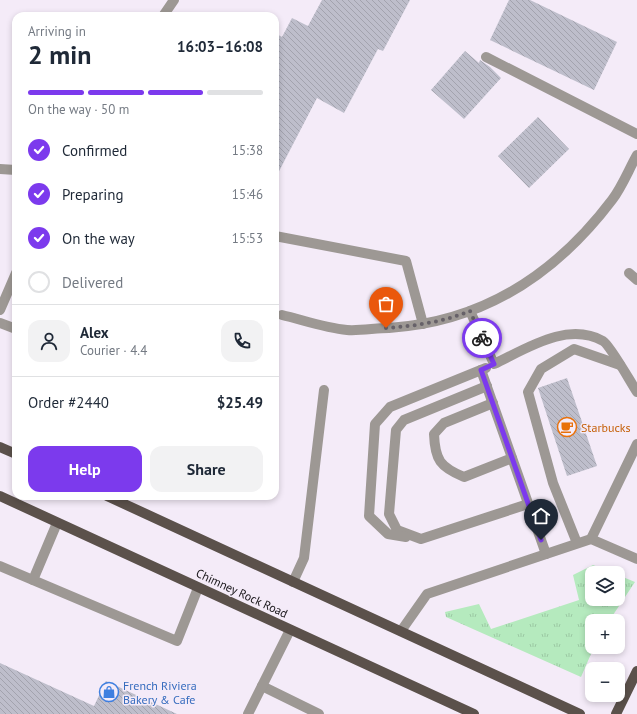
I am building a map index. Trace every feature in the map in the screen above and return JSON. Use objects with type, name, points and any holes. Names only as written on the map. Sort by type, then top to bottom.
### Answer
[{"type":"main road","points":[[0,447],[12,452]]},
{"type":"main road","name":"Chimney Rock Road","points":[[0,496],[474,714]]},
{"type":"main road","points":[[117,500],[580,714]]},
{"type":"main road","points":[[616,714],[637,671]]},
{"type":"street","points":[[166,12],[174,0]]},
{"type":"street","points":[[486,56],[637,134]]},
{"type":"street","points":[[282,315],[347,330],[411,326],[453,318],[502,299],[547,269],[585,232],[613,199],[637,155]]},
{"type":"street","points":[[0,168],[12,170]]},
{"type":"street","points":[[279,237],[406,261],[424,324]]},
{"type":"street","points":[[629,273],[637,280]]},
{"type":"street","points":[[0,310],[12,282]]},
{"type":"street","points":[[470,311],[494,364]]},
{"type":"street","points":[[0,323],[12,328]]},
{"type":"street","points":[[528,504],[421,539],[388,534],[369,516],[375,424],[390,407],[481,370],[547,338],[581,334],[604,342],[637,392]]},
{"type":"street","points":[[577,543],[553,483],[528,392],[541,369],[574,349],[620,365]]},
{"type":"street","points":[[481,370],[546,554]]},
{"type":"street","points":[[415,538],[397,530],[389,514],[396,430],[404,420],[487,386]]},
{"type":"street","points":[[293,582],[304,558],[324,390]]},
{"type":"street","points":[[493,403],[444,423],[434,434],[435,453],[446,470],[464,478],[512,458]]},
{"type":"street","points":[[591,539],[637,444]]},
{"type":"street","points":[[33,580],[58,523]]},
{"type":"street","points":[[401,631],[427,594],[577,543],[591,539],[637,559]]},
{"type":"street","points":[[0,566],[177,641],[198,588]]},
{"type":"street","points":[[248,714],[290,630]]},
{"type":"street","points":[[262,686],[319,714]]},
{"type":"green space","points":[[585,569],[585,606],[619,606],[614,614],[585,614],[585,654],[591,654],[588,662],[585,662],[585,668],[581,677],[446,617],[445,612],[479,604],[491,629],[579,600],[573,575]]},
{"type":"green space","points":[[625,578],[635,582],[625,597]]},
{"type":"building","points":[[322,0],[410,0],[383,51],[378,49],[344,113],[317,98],[279,171],[279,35],[282,37],[292,18],[308,26]]},
{"type":"building","points":[[509,0],[530,0],[617,42],[594,90],[490,40]]},
{"type":"building","points":[[465,51],[479,63],[480,60],[490,67],[501,78],[464,119],[431,90]]},
{"type":"building","points":[[538,117],[569,149],[529,188],[498,156]]},
{"type":"building","name":"Starbucks","points":[[567,378],[597,466],[567,476],[538,388]]},
{"type":"building","points":[[0,663],[94,706],[106,681],[177,714],[0,714]]},
{"type":"way so far","points":[[386,328],[411,326],[453,318],[470,311],[482,338]]},
{"type":"place","name":"Starbucks","points":[[567,427]]},
{"type":"place","name":"French Riviera Bakery & Cafe","points":[[109,692]]},
{"type":"route","points":[[482,338],[494,364],[481,370],[541,540]]}]
